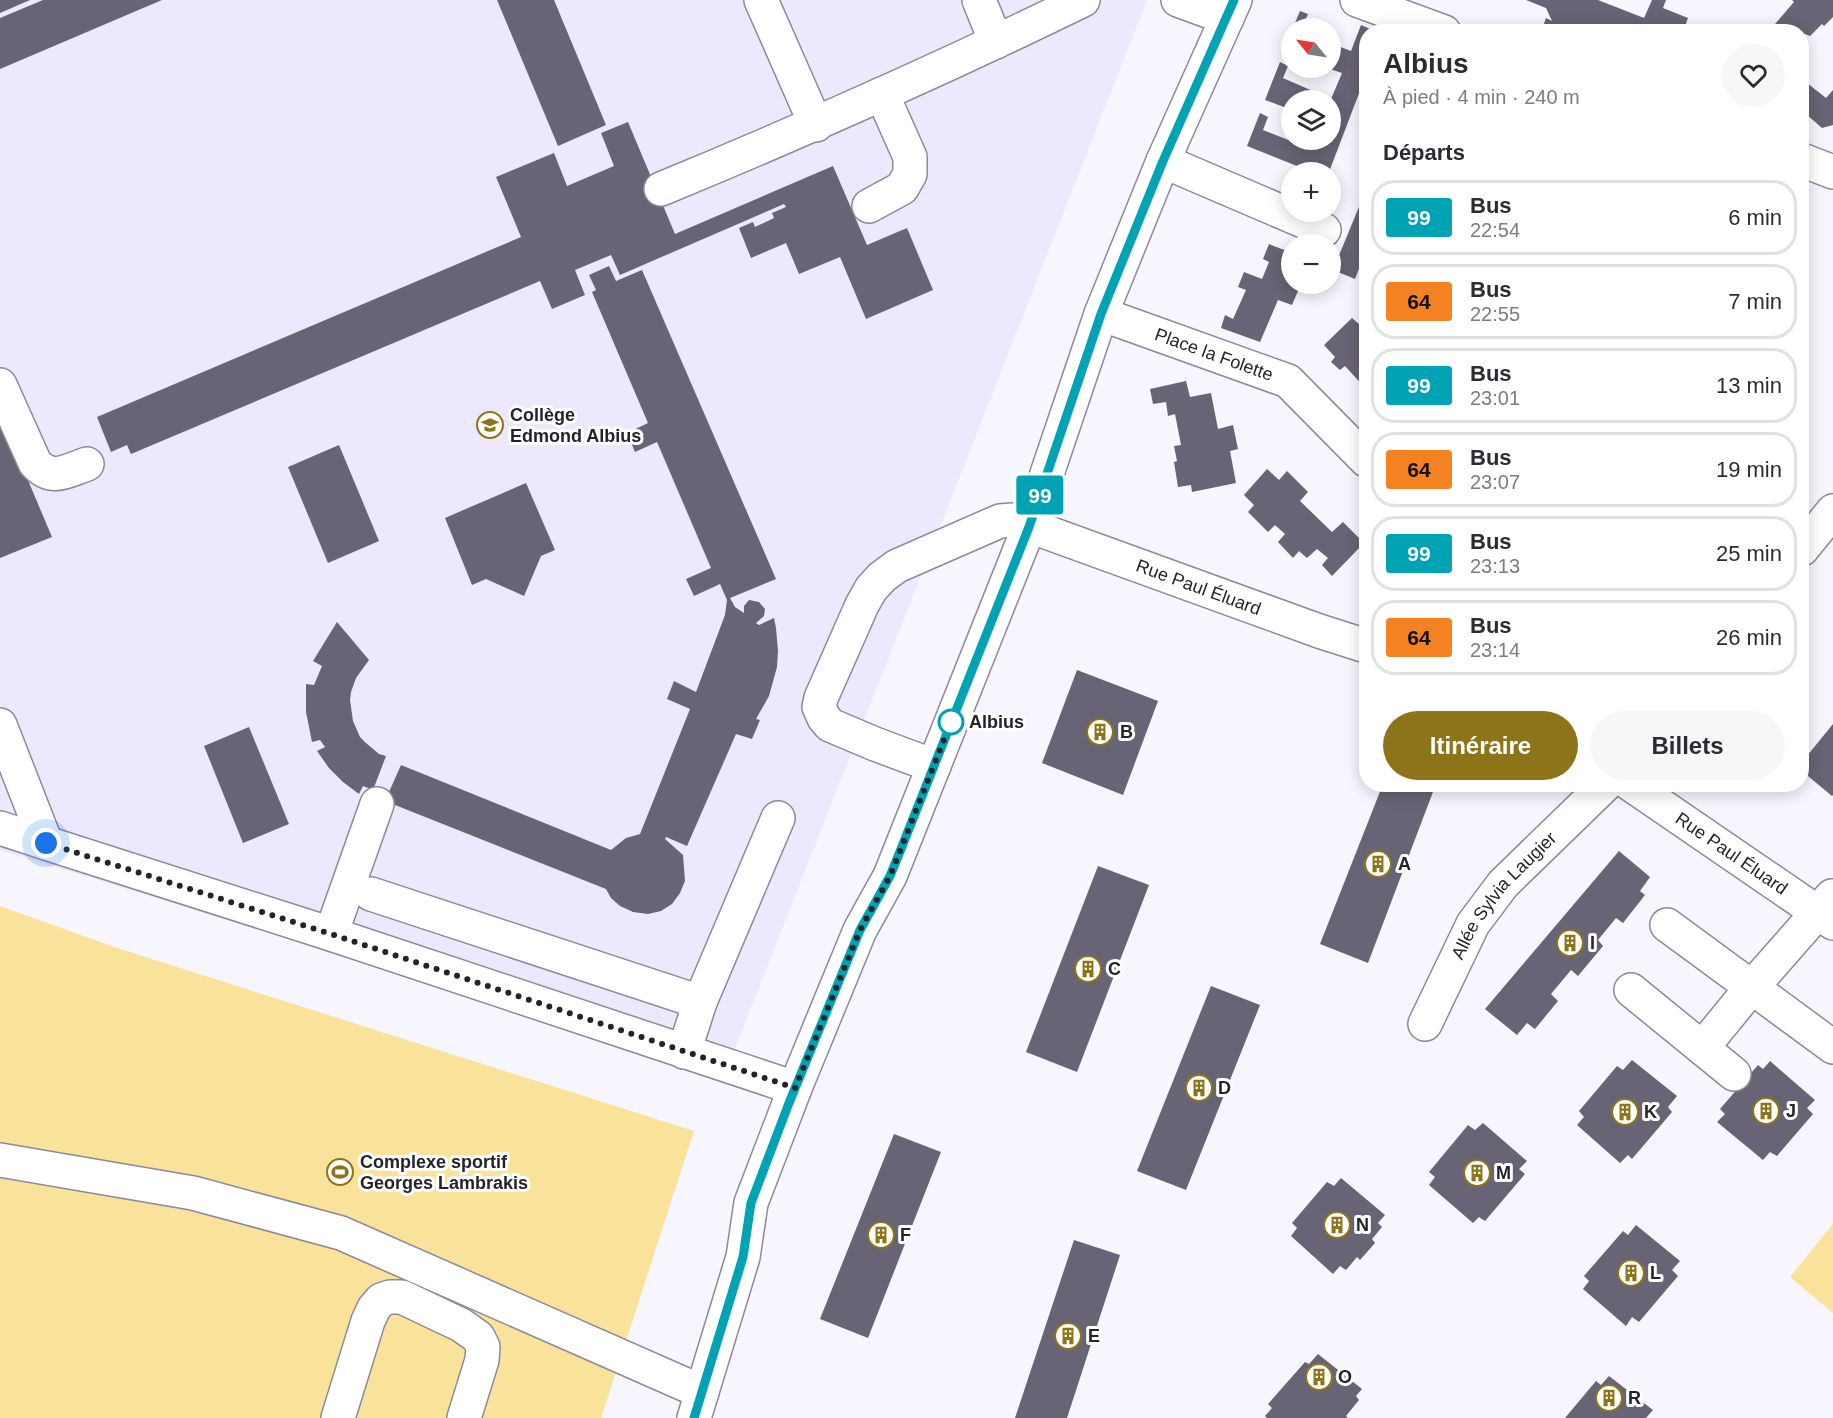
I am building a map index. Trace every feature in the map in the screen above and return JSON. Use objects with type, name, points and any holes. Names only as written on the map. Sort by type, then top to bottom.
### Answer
[{"type":"street","points":[[761,0],[816,124]]},
{"type":"street","points":[[979,0],[996,42]]},
{"type":"street","points":[[661,189],[816,124],[1083,0]]},
{"type":"street","points":[[0,1160],[193,1193],[341,1233],[698,1405],[743,1257],[751,1203],[860,930],[890,876],[1029,527],[1101,314],[1163,161],[1231,9],[1178,0]]},
{"type":"street","points":[[1357,0],[1422,24]]},
{"type":"street","points":[[869,206],[902,188],[910,174],[910,157],[882,94]]},
{"type":"street","points":[[1163,161],[1324,230]]},
{"type":"street","points":[[1809,163],[1833,172]]},
{"type":"street","name":"Place la Folette","points":[[1101,314],[1288,381],[1359,453]]},
{"type":"street","points":[[0,385],[41,470],[57,475],[87,464]]},
{"type":"street","points":[[1809,540],[1833,511]]},
{"type":"street","name":"Rue Paul Éluard","points":[[934,766],[830,725],[819,707],[821,698],[862,605],[871,589],[882,578],[897,566],[1000,521],[1013,520],[1359,644]]},
{"type":"street","points":[[0,725],[46,843]]},
{"type":"street","name":"Allée Sylvia Laugier","points":[[1425,1024],[1473,924],[1503,884],[1598,792]]},
{"type":"street","name":"Rue Paul Éluard","points":[[1643,792],[1828,910]]},
{"type":"street","points":[[331,934],[377,804]]},
{"type":"street","points":[[684,1052],[700,1002],[778,818]]},
{"type":"street","points":[[0,828],[331,934],[795,1088]]},
{"type":"street","points":[[371,894],[700,1002]]},
{"type":"street","points":[[1702,1048],[1752,987],[1828,910]]},
{"type":"street","points":[[1667,925],[1833,1047]]},
{"type":"street","points":[[1631,990],[1734,1074]]},
{"type":"street","points":[[338,1418],[374,1308],[381,1300],[402,1297],[461,1325],[478,1336],[483,1347],[482,1360],[464,1418]]},
{"type":"shaded area","name":"Collège Edmond Albius","points":[[0,0],[1147,0],[725,1074],[0,850]]},
{"type":"shaded area","name":"Complexe sportif Georges Lambrakis","points":[[0,906],[114,947],[694,1131],[601,1418],[0,1418]]},
{"type":"shaded area","points":[[1833,1224],[1833,1313],[1790,1277]]},
{"type":"building","points":[[0,0],[30,0],[0,13]]},
{"type":"building","points":[[43,0],[162,0],[0,69],[0,18]]},
{"type":"building","points":[[497,0],[554,0],[606,125],[558,146]]},
{"type":"building","points":[[1526,0],[1598,0],[1644,18],[1652,0],[1666,0],[1663,8],[1688,18],[1686,24],[1544,24],[1546,18],[1552,21],[1546,8]]},
{"type":"building","points":[[1792,0],[1833,0],[1833,17],[1810,36],[1809,24],[1775,24],[1794,2]]},
{"type":"building","points":[[1300,11],[1308,14],[1306,18],[1297,18]]},
{"type":"building","points":[[1359,30],[1359,93],[1341,141],[1341,90],[1335,90],[1342,73],[1341,47],[1351,51]]},
{"type":"building","points":[[1280,62],[1281,78],[1310,90],[1281,90],[1281,106],[1265,100]]},
{"type":"building","points":[[1809,85],[1826,98],[1833,90],[1833,125],[1822,128],[1809,117]]},
{"type":"building","points":[[1260,113],[1268,117],[1263,130],[1281,137],[1281,150],[1337,150],[1333,162],[1287,162],[1247,146]]},
{"type":"building","points":[[628,122],[675,234],[833,166],[867,245],[907,228],[933,290],[866,319],[840,257],[799,274],[786,243],[751,258],[739,228],[753,222],[755,227],[774,218],[772,213],[786,207],[784,204],[620,275],[611,255],[575,270],[585,295],[552,309],[540,281],[131,454],[127,445],[111,452],[97,417],[521,237],[496,177],[554,153],[567,186],[614,166],[601,133]]},
{"type":"building","points":[[1359,207],[1359,269],[1355,279],[1341,273],[1341,251]]},
{"type":"building","points":[[1269,244],[1281,249],[1281,294],[1297,294],[1292,305],[1278,300],[1260,342],[1221,328],[1225,315],[1233,319],[1246,290],[1238,287],[1244,272],[1262,279],[1269,262],[1263,259]]},
{"type":"building","points":[[609,266],[616,281],[642,270],[776,579],[730,598],[735,607],[744,613],[744,606],[749,600],[759,602],[765,609],[764,616],[756,623],[759,625],[774,618],[778,651],[777,667],[769,696],[756,719],[760,720],[752,739],[736,734],[687,846],[666,837],[665,839],[683,855],[685,881],[672,904],[661,911],[648,914],[633,912],[620,906],[611,898],[606,889],[385,801],[401,765],[611,850],[626,838],[640,834],[690,709],[667,699],[674,681],[696,692],[725,615],[727,600],[720,584],[694,596],[686,579],[711,568],[657,442],[635,452],[627,433],[648,423],[592,292],[596,290],[589,275]]},
{"type":"building","points":[[1352,318],[1359,324],[1359,381],[1345,366],[1340,370],[1331,362],[1335,357],[1324,345]]},
{"type":"building","points":[[1186,381],[1190,397],[1211,393],[1218,429],[1233,425],[1238,449],[1230,451],[1236,483],[1192,492],[1191,485],[1178,487],[1174,446],[1181,445],[1175,414],[1168,416],[1166,402],[1153,404],[1150,389]]},
{"type":"building","points":[[0,414],[52,537],[0,558]]},
{"type":"building","points":[[339,445],[379,541],[328,563],[288,467]]},
{"type":"building","points":[[1267,469],[1279,480],[1287,471],[1308,492],[1300,501],[1332,532],[1343,522],[1359,538],[1359,548],[1332,576],[1322,565],[1328,558],[1317,549],[1307,558],[1299,551],[1293,558],[1278,542],[1285,534],[1275,525],[1268,532],[1248,512],[1254,505],[1244,495]]},
{"type":"building","points":[[526,483],[555,550],[541,556],[524,596],[486,579],[472,585],[445,518]]},
{"type":"building","points":[[337,622],[369,660],[356,678],[351,692],[353,721],[360,737],[379,754],[386,756],[373,790],[363,786],[359,794],[329,768],[317,751],[325,747],[320,740],[312,742],[306,712],[306,684],[314,685],[322,666],[313,661]]},
{"type":"building","name":"B","points":[[1077,670],[1158,701],[1123,795],[1042,763]]},
{"type":"building","points":[[1833,724],[1832,796],[1809,777],[1809,753]]},
{"type":"building","points":[[249,727],[289,824],[243,843],[204,746]]},
{"type":"building","name":"A","points":[[1380,792],[1433,792],[1368,963],[1320,944]]},
{"type":"building","name":"I","points":[[1619,851],[1650,877],[1640,891],[1645,895],[1623,923],[1616,918],[1598,940],[1603,946],[1578,976],[1571,970],[1551,994],[1558,1001],[1535,1029],[1527,1023],[1517,1035],[1485,1009]]},
{"type":"building","name":"C","points":[[1098,866],[1149,885],[1077,1072],[1026,1052]]},
{"type":"building","name":"D","points":[[1211,986],[1260,1005],[1186,1190],[1137,1171]]},
{"type":"building","name":"K","points":[[1632,1060],[1677,1096],[1668,1107],[1672,1112],[1632,1159],[1628,1155],[1620,1163],[1577,1125],[1584,1117],[1579,1111],[1617,1066],[1623,1070]]},
{"type":"building","name":"J","points":[[1770,1061],[1815,1100],[1807,1108],[1813,1114],[1777,1156],[1770,1152],[1763,1160],[1717,1122],[1725,1114],[1720,1109],[1758,1065],[1763,1069]]},
{"type":"building","name":"M","points":[[1483,1123],[1527,1161],[1519,1169],[1525,1174],[1485,1221],[1479,1217],[1473,1223],[1429,1185],[1435,1177],[1429,1172],[1468,1125],[1475,1130]]},
{"type":"building","name":"F","points":[[894,1134],[941,1152],[868,1338],[820,1319]]},
{"type":"building","name":"N","points":[[1341,1178],[1385,1215],[1378,1223],[1382,1227],[1372,1239],[1375,1243],[1360,1260],[1357,1257],[1346,1270],[1340,1266],[1333,1274],[1291,1236],[1297,1228],[1292,1223],[1327,1182],[1334,1186]]},
{"type":"building","name":"L","points":[[1636,1225],[1680,1261],[1672,1270],[1678,1276],[1639,1322],[1632,1317],[1626,1326],[1583,1289],[1589,1281],[1584,1276],[1623,1231],[1628,1235]]},
{"type":"building","name":"E","points":[[1074,1240],[1120,1255],[1067,1418],[1015,1418]]},
{"type":"building","name":"O","points":[[1318,1354],[1362,1389],[1356,1396],[1359,1400],[1346,1416],[1348,1418],[1267,1418],[1265,1416],[1272,1408],[1268,1404],[1305,1362],[1309,1364]]},
{"type":"building","name":"R","points":[[1609,1376],[1653,1410],[1646,1418],[1565,1418],[1596,1381],[1601,1385]]},
{"type":"bus line","name":"99","points":[[694,1418],[743,1257],[751,1203],[860,930],[890,876],[899,854],[1029,527],[1101,314],[1163,161],[1234,0]]},
{"type":"place","name":"Collège Edmond Albius","points":[[490,425]]},
{"type":"place","name":"Albius","points":[[951,722]]},
{"type":"place","name":"B","points":[[1100,732]]},
{"type":"place","name":"A","points":[[1378,864]]},
{"type":"place","name":"I","points":[[1570,943]]},
{"type":"place","name":"C","points":[[1088,969]]},
{"type":"place","name":"D","points":[[1199,1088]]},
{"type":"place","name":"J","points":[[1766,1111]]},
{"type":"place","name":"K","points":[[1625,1112]]},
{"type":"place","name":"Complexe sportif Georges Lambrakis","points":[[340,1172]]},
{"type":"place","name":"M","points":[[1477,1173]]},
{"type":"place","name":"N","points":[[1337,1225]]},
{"type":"place","name":"F","points":[[881,1235]]},
{"type":"place","name":"L","points":[[1631,1273]]},
{"type":"place","name":"E","points":[[1068,1336]]},
{"type":"place","name":"O","points":[[1319,1377]]},
{"type":"place","name":"R","points":[[1609,1398]]},
{"type":"route","points":[[46,843],[331,934],[795,1088],[860,930],[890,876],[951,722]]}]
